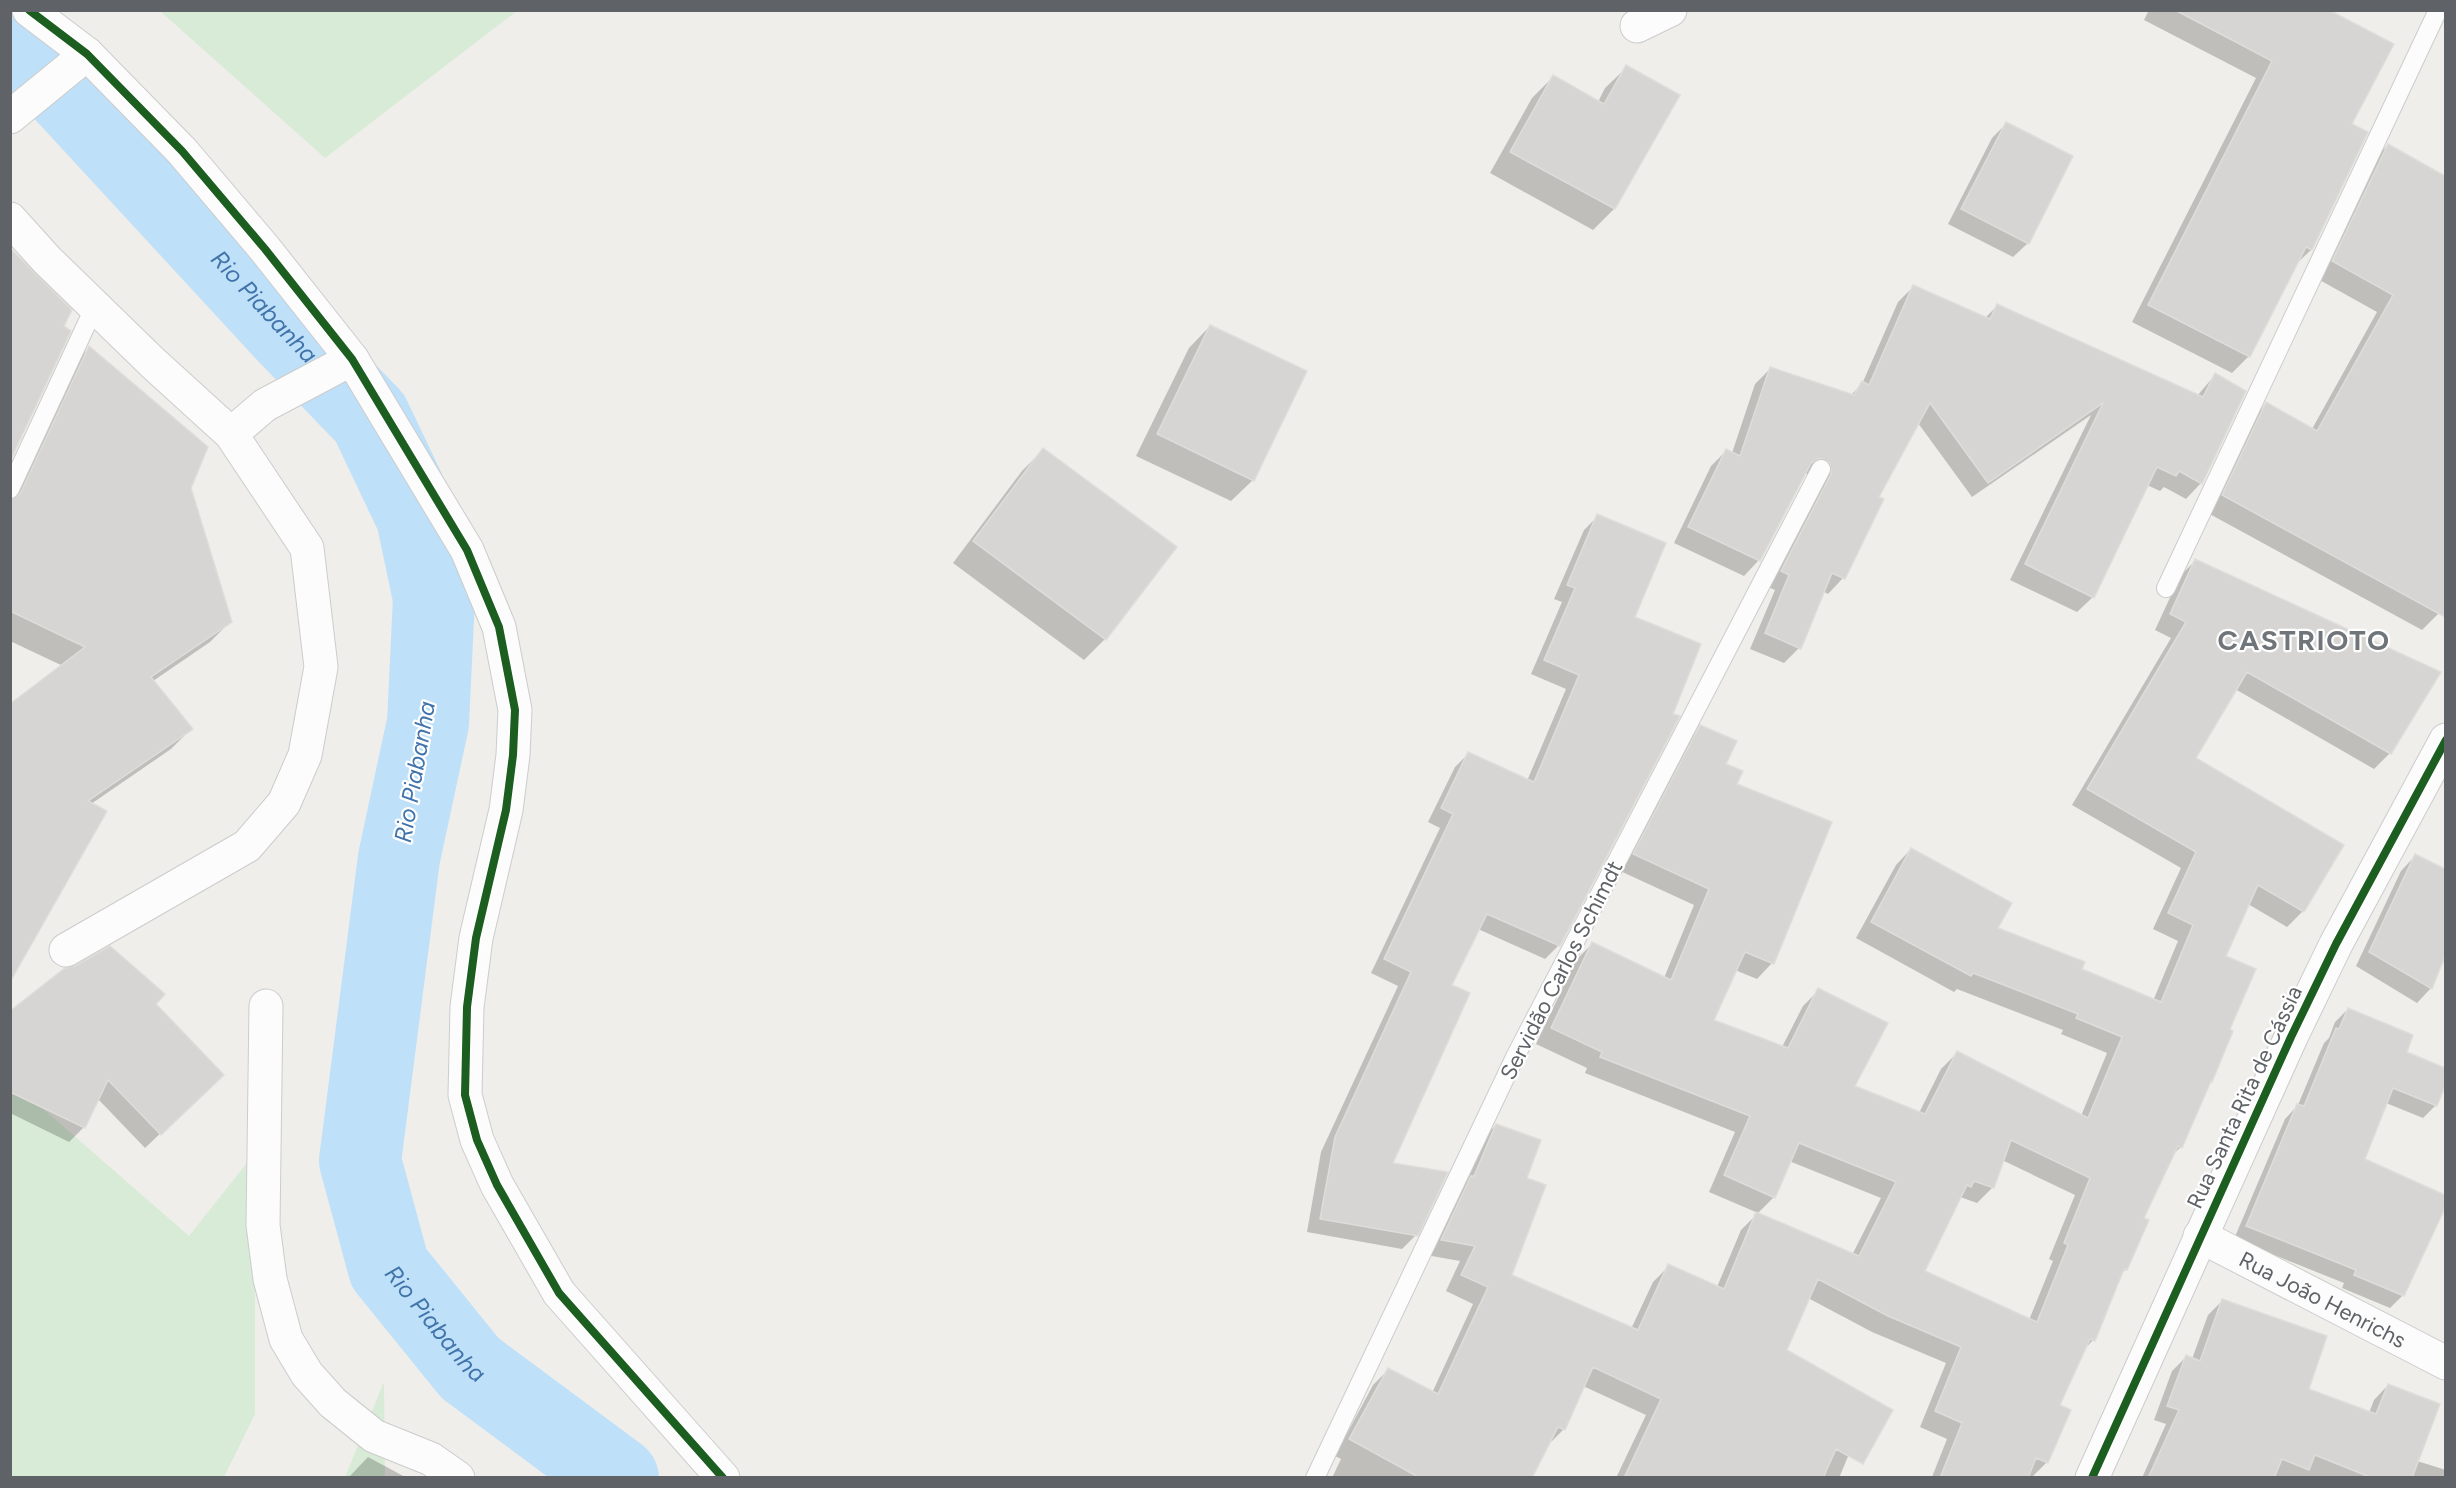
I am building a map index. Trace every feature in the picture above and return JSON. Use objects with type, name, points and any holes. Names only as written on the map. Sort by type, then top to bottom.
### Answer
[{"type":"street","points":[[29,10],[80,60],[182,151],[265,249],[344,362],[467,549],[499,627],[515,710],[513,755],[506,810],[476,938],[467,1007],[465,1095],[477,1140],[497,1185],[560,1293],[723,1478]]},
{"type":"street","points":[[1637,26],[1670,10]]},
{"type":"street","points":[[10,117],[80,60]]},
{"type":"street","points":[[10,219],[46,260],[231,434],[307,548],[321,667],[305,755],[284,803],[247,846],[66,950]]},
{"type":"street","points":[[231,434],[265,405],[344,362]]},
{"type":"street","name":"Rua Santa Rita de Cássia","points":[[2092,1478],[2200,1236],[2336,944],[2445,740]]},
{"type":"street","points":[[266,1006],[263,1225],[270,1279],[286,1339],[307,1374],[333,1403],[374,1436],[430,1459],[458,1478]]},
{"type":"street","name":"Rua João Henrichs","points":[[2200,1236],[2445,1363]]},
{"type":"lane","points":[[2166,588],[2438,10]]},
{"type":"lane","points":[[10,489],[95,306]]},
{"type":"lane","name":"Servidão Carlos Schimdt","points":[[1315,1478],[1515,1057],[1821,470]]},
{"type":"green space","points":[[160,11],[517,11],[325,158]]},
{"type":"green space","points":[[10,1080],[189,1236],[255,1153],[255,1414],[224,1477],[11,1477]]},
{"type":"green space","points":[[384,1382],[385,1477],[345,1477]]},
{"type":"building","points":[[2175,10],[2329,10],[2394,44],[2352,124],[2368,132],[2312,250],[2306,247],[2250,357],[2148,305],[2272,61]]},
{"type":"building","points":[[1626,65],[1680,95],[1615,209],[1510,152],[1553,75],[1604,104]]},
{"type":"building","points":[[2006,122],[2073,156],[2029,244],[1961,209]]},
{"type":"building","points":[[2388,144],[2445,176],[2445,617],[2222,495],[2266,402],[2317,431],[2393,295],[2332,261]]},
{"type":"building","points":[[10,248],[72,310],[64,326],[71,331],[10,461]]},
{"type":"building","points":[[1913,285],[1990,319],[1997,304],[2203,397],[2215,373],[2246,391],[2202,484],[2179,471],[2176,476],[2157,467],[2094,598],[2025,564],[2103,403],[1988,483],[1930,403],[1879,497],[1884,499],[1845,579],[1832,573],[1801,649],[1765,633],[1789,575],[1781,571],[1831,474],[1830,463],[1820,458],[1811,463],[1760,561],[1688,527],[1726,449],[1740,456],[1770,367],[1854,395],[1862,381],[1869,385]]},
{"type":"building","points":[[1210,325],[1307,371],[1254,481],[1157,434]]},
{"type":"building","points":[[89,346],[208,447],[191,488],[232,622],[151,677],[193,729],[88,801],[107,811],[10,982],[10,704],[85,647],[10,611],[10,500],[20,494]]},
{"type":"building","points":[[1043,448],[1177,547],[1106,640],[973,541]]},
{"type":"building","points":[[1597,514],[1666,543],[1635,617],[1701,644],[1673,714],[1680,716],[1560,946],[1487,914],[1452,985],[1470,993],[1393,1163],[1448,1172],[1418,1236],[1320,1219],[1335,1137],[1411,972],[1384,959],[1453,814],[1441,808],[1468,752],[1534,782],[1579,675],[1544,660],[1575,588],[1567,585]]},
{"type":"building","points":[[2195,559],[2441,672],[2391,754],[2247,672],[2196,758],[2344,845],[2304,912],[2258,885],[2226,956],[2256,969],[2230,1029],[2233,1031],[2212,1082],[2182,1148],[2178,1146],[2144,1218],[2149,1220],[2127,1270],[2124,1269],[2095,1341],[2090,1339],[2060,1405],[2071,1410],[2048,1463],[2036,1458],[2028,1478],[1940,1478],[1962,1423],[1935,1411],[1961,1347],[1888,1316],[1818,1279],[1787,1350],[1893,1410],[1863,1464],[1836,1449],[1823,1478],[1624,1478],[1661,1399],[1593,1367],[1565,1430],[1558,1427],[1532,1478],[1420,1478],[1349,1439],[1388,1368],[1438,1394],[1488,1287],[1461,1275],[1475,1246],[1441,1240],[1471,1176],[1474,1176],[1496,1124],[1541,1140],[1527,1178],[1546,1185],[1512,1275],[1638,1330],[1668,1264],[1724,1289],[1756,1212],[1859,1256],[1896,1182],[1799,1143],[1775,1198],[1724,1175],[1750,1116],[1600,1057],[1602,1052],[1551,1028],[1592,942],[1671,980],[1709,889],[1633,854],[1700,725],[1737,741],[1726,764],[1743,771],[1737,784],[1832,822],[1774,964],[1745,952],[1714,1020],[1788,1048],[1818,988],[1888,1023],[1855,1086],[1925,1114],[1957,1051],[2088,1118],[2122,1037],[2076,1018],[2078,1014],[1973,973],[1971,976],[1871,922],[1911,848],[2012,903],[1998,928],[2085,962],[2082,969],[2161,1002],[2193,925],[2168,913],[2196,852],[2087,789],[2186,622],[2170,614]],"holes":[[[2011,1140],[2090,1178],[2064,1243],[2068,1245],[2037,1322],[1925,1271],[1967,1185],[1971,1187],[1974,1181],[1994,1188]]]},
{"type":"building","points":[[2415,854],[2445,869],[2445,956],[2432,989],[2369,952]]},
{"type":"building","points":[[110,946],[165,994],[156,1004],[224,1075],[161,1135],[108,1080],[85,1128],[10,1092],[10,1011],[65,968],[75,966]]},
{"type":"building","points":[[2348,1008],[2413,1035],[2407,1052],[2445,1068],[2445,1086],[2437,1106],[2393,1088],[2365,1159],[2445,1195],[2445,1208],[2404,1296],[2354,1275],[2356,1270],[2246,1226],[2297,1104],[2304,1106],[2336,1028],[2339,1029]]},
{"type":"building","points":[[2222,1299],[2327,1336],[2309,1389],[2376,1414],[2388,1384],[2440,1404],[2412,1478],[2372,1478],[2315,1455],[2309,1470],[2282,1459],[2274,1478],[2148,1478],[2179,1410],[2167,1406],[2186,1355],[2200,1361]]},
{"type":"waterway","name":"Rio Piabanha","points":[[10,45],[24,47],[286,331],[370,418],[417,517],[434,598],[428,723],[399,858],[360,1161],[389,1268],[470,1368],[618,1478]]},
{"type":"cycle path","points":[[29,10],[87,54],[182,151],[265,249],[352,359],[467,550],[499,627],[515,710],[513,755],[506,810],[476,938],[467,1007],[465,1095],[477,1140],[497,1185],[559,1293],[723,1478]]},
{"type":"cycle path","points":[[2092,1478],[2291,1037],[2336,944],[2446,740]]},
{"type":"district","name":"CASTRIOTO","points":[[2304,640]]}]
